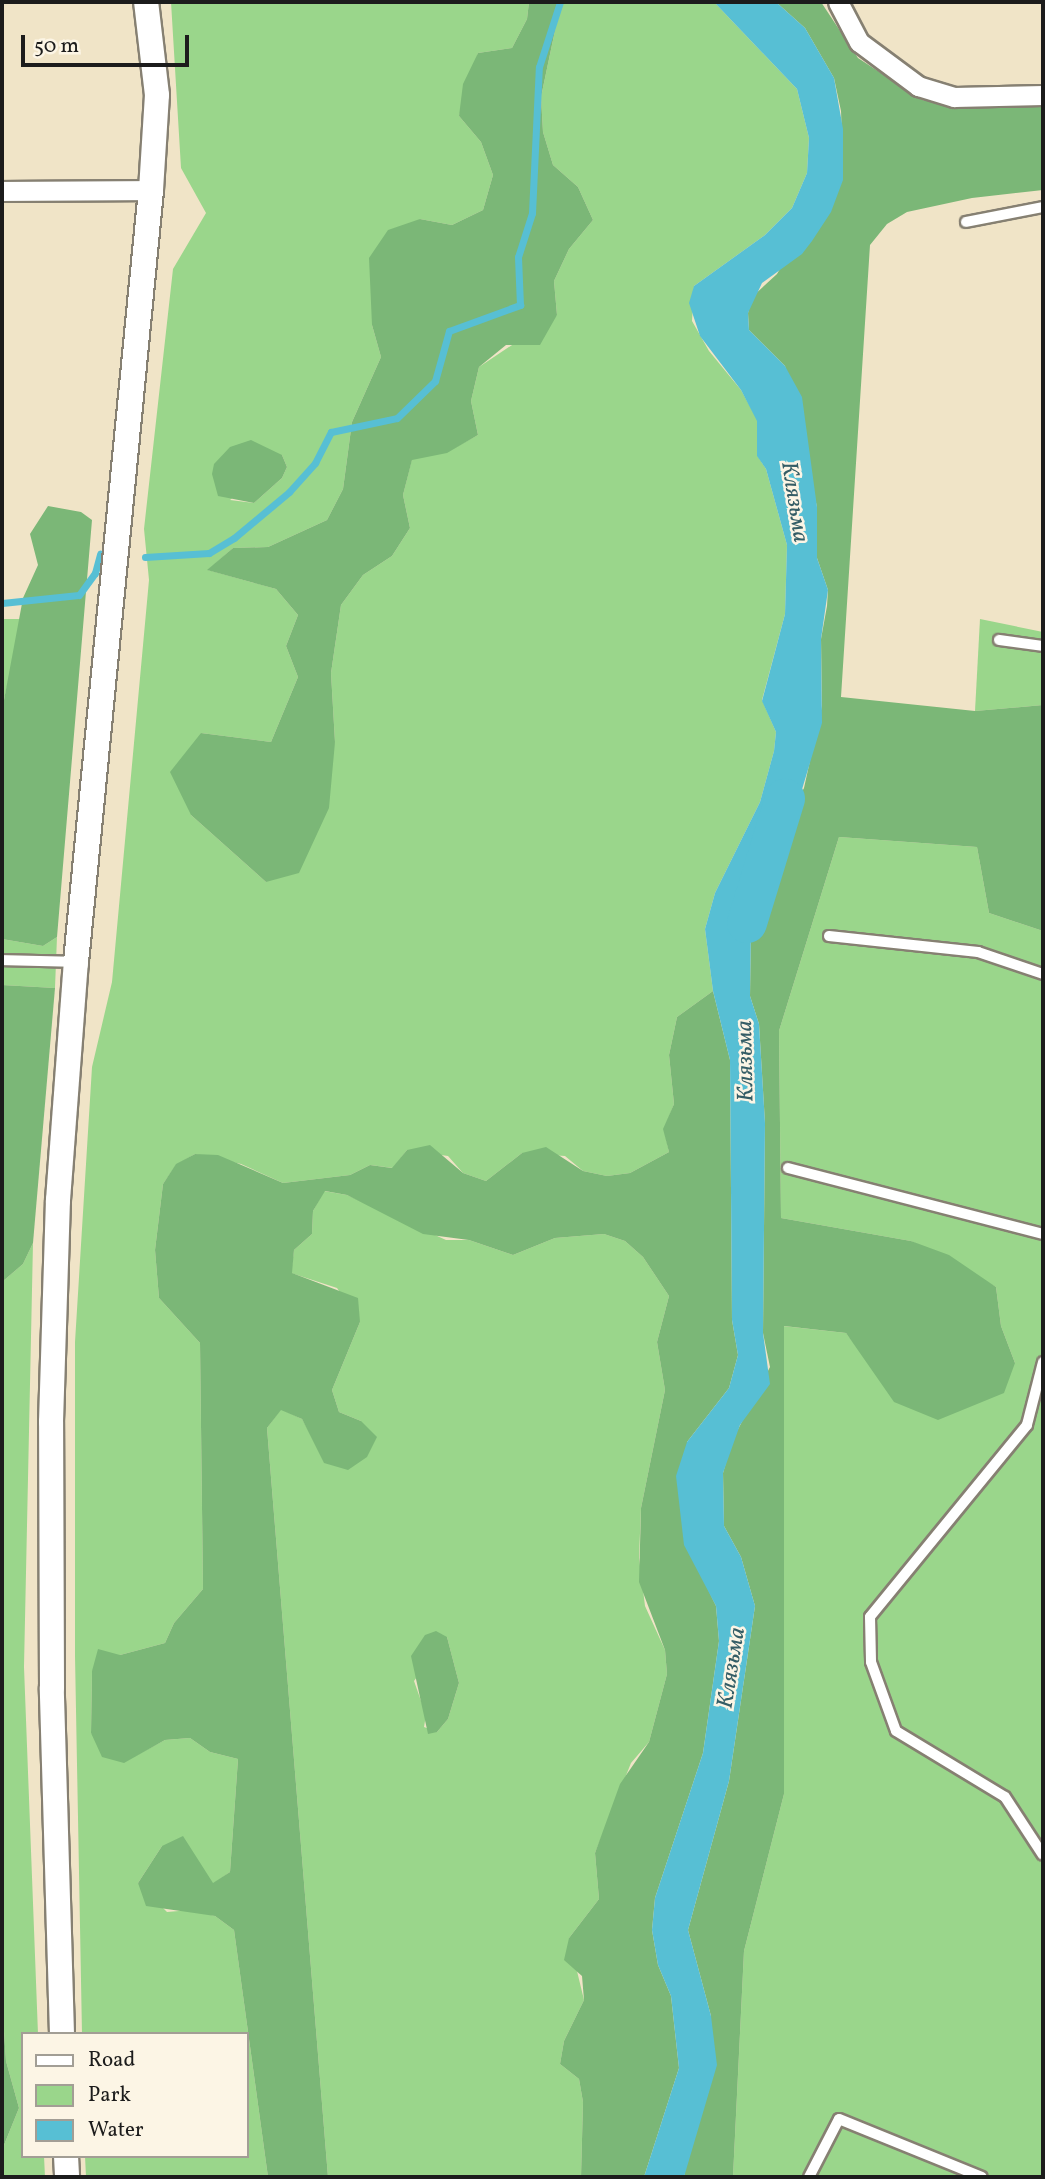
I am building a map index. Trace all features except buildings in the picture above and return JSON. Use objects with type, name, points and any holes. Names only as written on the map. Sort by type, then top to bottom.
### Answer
[{"type":"street","points":[[62,2032],[53,1789],[51,1422],[58,1200],[76,962],[151,190],[157,95],[152,21],[146,2]]},
{"type":"street","points":[[838,2],[859,42],[918,86],[954,97],[1043,95]]},
{"type":"street","points":[[2,191],[151,190]]},
{"type":"street","points":[[66,2158],[67,2177]]},
{"type":"lane","points":[[966,222],[1043,207]]},
{"type":"lane","points":[[999,640],[1043,646]]},
{"type":"lane","points":[[829,936],[978,952],[1043,974]]},
{"type":"lane","points":[[2,960],[76,962]]},
{"type":"lane","points":[[788,1168],[1043,1234]]},
{"type":"lane","points":[[1043,1362],[1027,1425],[870,1617],[871,1662],[896,1731],[1005,1797],[1043,1855]]},
{"type":"lane","points":[[809,2177],[839,2119],[982,2177]]},
{"type":"green space","points":[[171,2],[529,2],[527,19],[512,48],[478,53],[459,116],[481,142],[493,175],[483,210],[452,225],[420,219],[372,325],[381,357],[352,422],[343,489],[327,520],[268,547],[233,548],[208,570],[276,589],[298,615],[286,646],[298,677],[271,742],[201,733],[191,815],[266,882],[335,742],[331,673],[341,605],[363,575],[392,556],[410,528],[403,495],[412,459],[447,452],[478,435],[471,401],[479,367],[557,315],[554,281],[569,249],[593,220],[578,187],[553,165],[543,132],[541,97],[561,2],[714,2],[797,89],[809,138],[807,173],[792,208],[765,235],[694,286],[692,321],[709,351],[741,390],[758,421],[757,455],[766,469],[787,545],[785,614],[762,700],[776,732],[774,751],[760,802],[715,893],[705,929],[713,991],[677,1017],[669,1055],[674,1104],[664,1129],[669,1152],[630,1173],[607,1176],[583,1171],[565,1156],[522,1153],[486,1181],[463,1173],[448,1156],[407,1150],[393,1168],[370,1165],[350,1175],[283,1183],[241,1164],[195,1154],[176,1165],[163,1184],[155,1250],[159,1298],[200,1343],[203,1589],[174,1623],[165,1643],[120,1655],[92,1671],[91,1733],[124,1762],[165,1740],[190,1738],[210,1752],[238,1759],[230,1872],[213,1884],[162,1846],[138,1883],[167,1912],[191,1910],[215,1916],[234,1930],[268,2177],[86,2177],[85,2158],[248,2158],[248,2032],[82,2032],[75,1656],[75,1342],[92,1067],[112,982],[149,580],[144,529],[173,269],[206,213],[181,168]],"holes":[[[282,455],[287,467],[282,478],[254,503],[230,500]]]},
{"type":"green space","points":[[529,2],[561,2],[541,97],[543,132],[553,165],[578,187],[593,220],[569,249],[554,281],[557,315],[540,345],[506,345],[479,367],[471,401],[478,435],[447,453],[412,460],[403,495],[410,528],[392,556],[363,575],[341,605],[331,673],[335,742],[329,808],[299,873],[266,882],[191,815],[170,772],[201,733],[271,742],[298,677],[286,646],[298,615],[276,589],[207,570],[233,548],[268,547],[327,520],[343,489],[352,422],[381,357],[372,325],[369,258],[388,230],[420,219],[452,225],[483,210],[493,175],[481,142],[459,116],[463,84],[478,53],[512,48],[527,19]]},
{"type":"green space","points":[[776,2],[821,2],[858,58],[922,100],[975,106],[1043,103],[1043,190],[972,198],[907,212],[887,224],[870,245],[841,697],[975,711],[1043,705],[1043,931],[989,913],[977,847],[839,837],[779,1031],[781,1218],[911,1241],[949,1255],[996,1287],[1001,1326],[1015,1363],[1004,1393],[938,1420],[894,1402],[846,1333],[784,1326],[784,1794],[744,1951],[733,2177],[684,2177],[711,2016],[688,1930],[729,1781],[755,1606],[741,1557],[724,1526],[723,1473],[732,1441],[770,1367],[763,1333],[765,1123],[759,1024],[750,996],[751,928],[763,864],[804,788],[822,706],[821,639],[828,590],[817,558],[817,507],[785,366],[749,330],[748,313],[752,297],[777,274],[843,162],[841,111],[834,78],[805,28]]},
{"type":"green space","points":[[251,440],[282,455],[287,467],[282,478],[254,503],[218,496],[212,474],[214,464],[230,447]]},
{"type":"green space","points":[[48,506],[81,512],[92,520],[57,937],[43,946],[2,939],[2,808],[4,700],[23,598],[38,565],[30,534]]},
{"type":"green space","points":[[2,619],[22,619],[4,700],[2,808]]},
{"type":"green space","points":[[980,619],[1043,632],[1043,705],[975,711]]},
{"type":"green space","points":[[839,837],[977,847],[989,913],[1043,931],[1043,2177],[733,2177],[744,1951],[784,1794],[783,1326],[846,1333],[860,1351],[1015,1363],[1001,1326],[996,1287],[911,1241],[781,1218],[779,1031]]},
{"type":"green space","points":[[57,937],[55,988],[2,985],[2,939],[43,946]]},
{"type":"green space","points":[[2,985],[55,988],[33,1243],[23,1264],[2,1282]]},
{"type":"green space","points":[[713,991],[730,1060],[732,1320],[738,1355],[729,1388],[687,1442],[702,1577],[716,1606],[719,1641],[703,1753],[655,1898],[652,1930],[658,1965],[671,1996],[679,2068],[644,2177],[581,2177],[583,2102],[579,2079],[560,2064],[564,2041],[584,2000],[582,1976],[564,1960],[569,1938],[599,1899],[595,1853],[620,1784],[649,1742],[667,1674],[665,1650],[639,1582],[641,1508],[665,1390],[657,1342],[669,1296],[643,1257],[625,1241],[604,1234],[555,1238],[513,1255],[469,1240],[423,1234],[347,1195],[325,1191],[313,1211],[312,1234],[294,1250],[292,1273],[358,1298],[360,1322],[332,1390],[339,1412],[361,1421],[377,1437],[367,1457],[348,1470],[324,1463],[302,1419],[281,1410],[267,1428],[328,2177],[268,2177],[234,1930],[215,1916],[146,1906],[138,1883],[162,1846],[183,1836],[213,1883],[230,1872],[238,1759],[210,1752],[190,1738],[165,1740],[124,1763],[102,1757],[91,1733],[92,1671],[98,1649],[120,1655],[165,1643],[174,1623],[203,1589],[200,1343],[159,1298],[155,1250],[163,1184],[176,1164],[195,1154],[218,1155],[283,1183],[350,1175],[370,1165],[392,1168],[407,1150],[430,1145],[463,1173],[486,1181],[522,1153],[546,1147],[583,1171],[607,1176],[630,1173],[669,1152],[663,1129],[674,1104],[669,1055],[677,1017]]},
{"type":"green space","points":[[324,1191],[347,1195],[446,1240],[469,1240],[513,1255],[555,1238],[604,1234],[625,1241],[643,1257],[669,1296],[657,1342],[665,1390],[641,1508],[639,1558],[645,1606],[665,1650],[667,1674],[649,1742],[631,1763],[595,1853],[599,1899],[569,1938],[584,2000],[564,2041],[560,2064],[579,2079],[583,2102],[581,2177],[328,2177],[267,1428],[281,1409],[302,1419],[314,1440],[361,1421],[339,1412],[332,1390],[360,1322],[337,1288],[291,1273],[294,1250],[312,1234],[313,1211]],"holes":[[[447,1637],[459,1683],[448,1719],[437,1732],[424,1727],[426,1715],[414,1681]]]},
{"type":"green space","points":[[33,1243],[24,1667],[38,2032],[21,2032],[21,2158],[44,2158],[45,2177],[2,2177],[2,2150],[19,2108],[6,2061],[2,2001],[2,1282],[23,1264]]},
{"type":"green space","points":[[436,1631],[447,1637],[459,1683],[448,1719],[437,1732],[428,1734],[411,1656],[425,1635]]},
{"type":"green space","points":[[2,2001],[6,2061],[19,2108],[2,2150]]},
{"type":"water","points":[[714,2],[776,2],[805,28],[834,78],[843,129],[843,180],[831,212],[812,241],[802,254],[762,283],[748,313],[749,330],[785,366],[802,397],[817,507],[817,558],[828,590],[821,639],[822,723],[797,806],[763,864],[751,928],[750,996],[759,1024],[765,1123],[763,1333],[770,1384],[740,1425],[723,1473],[724,1526],[741,1557],[755,1606],[729,1781],[688,1930],[711,2016],[717,2065],[684,2177],[644,2177],[679,2068],[671,1996],[658,1965],[652,1930],[655,1898],[703,1753],[719,1641],[716,1606],[684,1545],[676,1476],[687,1442],[729,1388],[738,1355],[732,1320],[730,1060],[713,991],[705,929],[715,893],[760,802],[774,751],[776,732],[762,701],[785,614],[787,545],[766,469],[757,456],[757,421],[741,390],[700,336],[689,303],[694,286],[765,235],[792,208],[807,173],[809,138],[797,89]]},
{"type":"waterway","points":[[145,557],[209,553],[234,538],[289,492],[315,463],[331,432],[397,418],[435,381],[449,331],[520,305],[518,257],[532,213],[539,67],[560,2]]},
{"type":"waterway","points":[[2,603],[79,595],[95,573],[100,554]]},
{"type":"waterway","name":"Клязьма","points":[[747,923],[785,799]]}]
